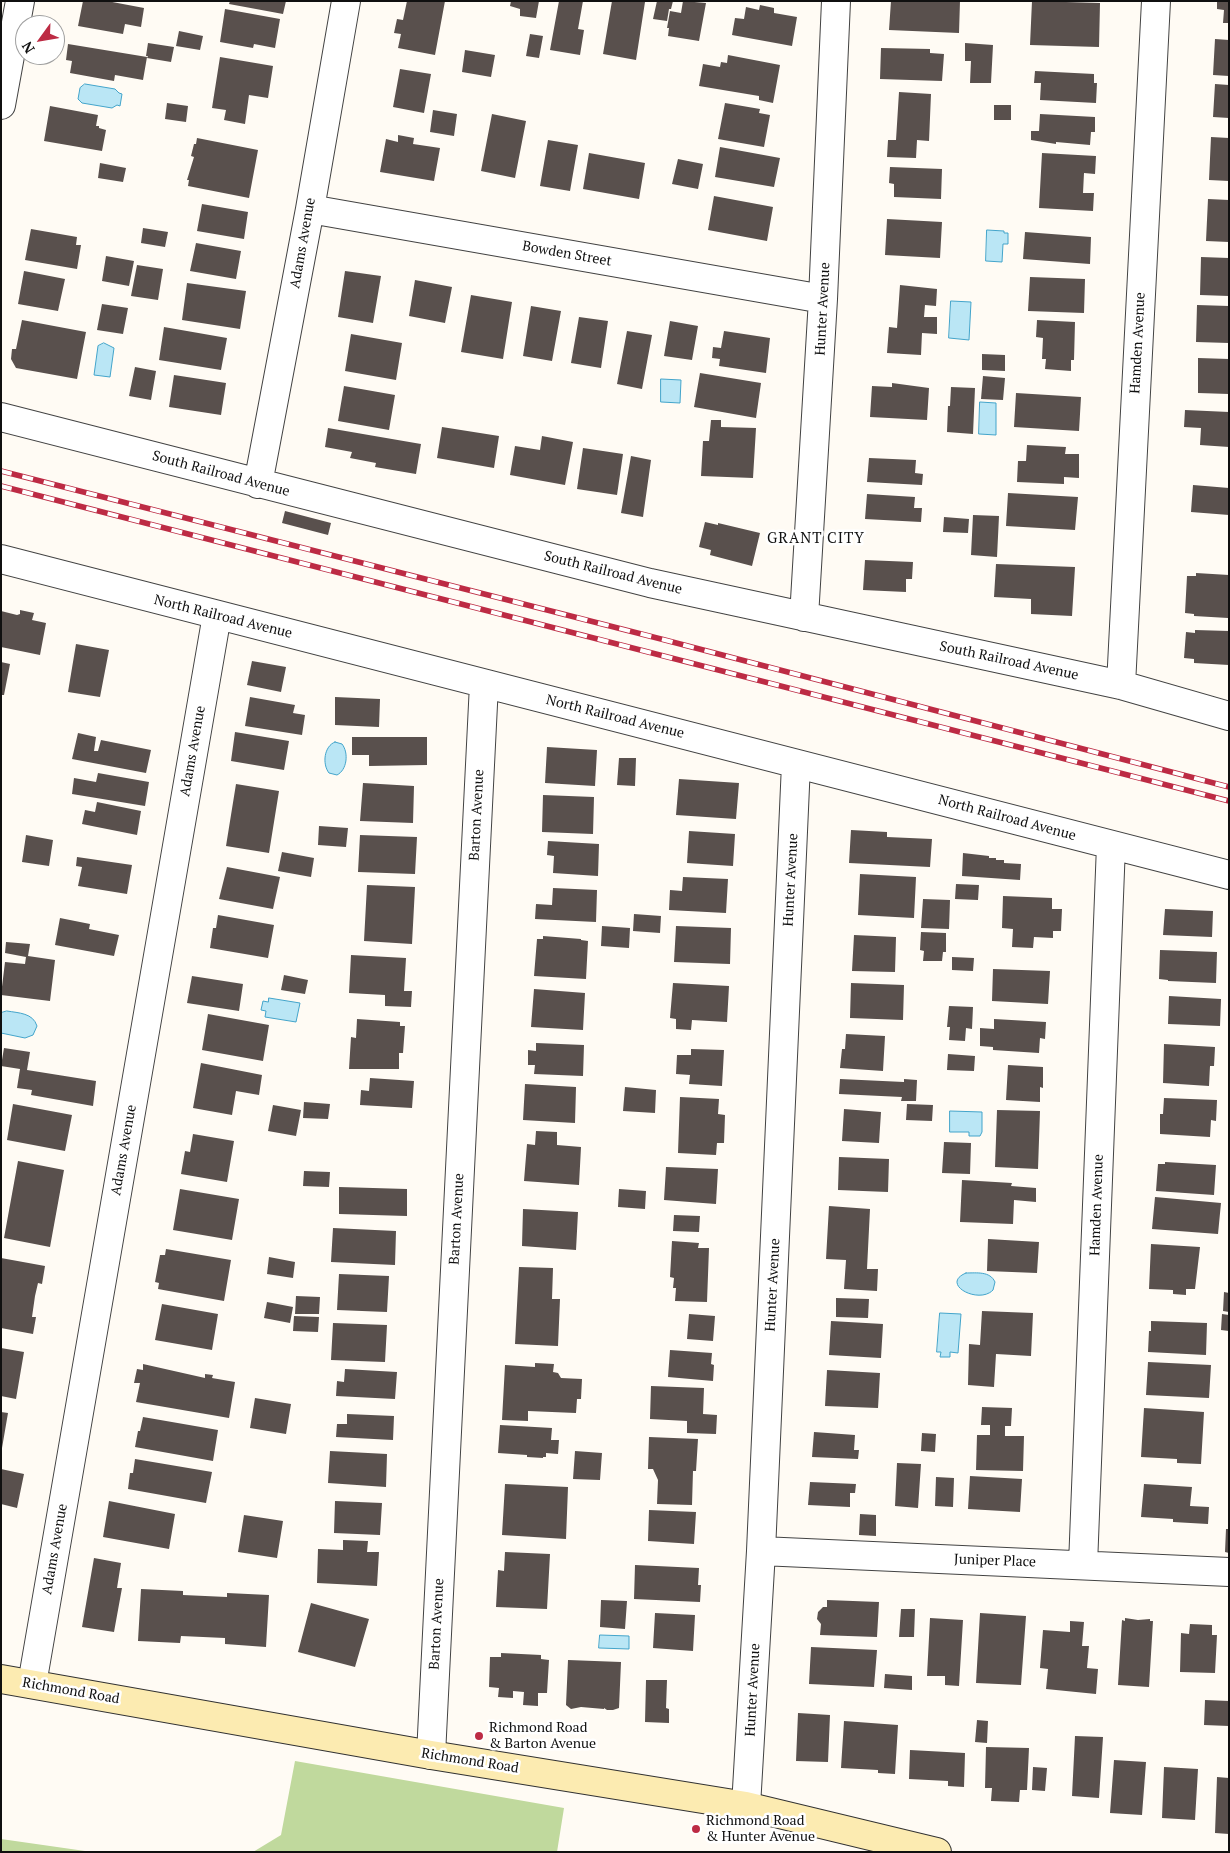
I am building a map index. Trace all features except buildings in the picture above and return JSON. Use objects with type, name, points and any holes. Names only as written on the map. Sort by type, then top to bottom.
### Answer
[{"type":"main road","name":"Richmond Road","points":[[1,1678],[431,1754],[746,1806],[937,1852]]},
{"type":"street","points":[[1,105],[20,1]]},
{"type":"street","name":"Adams Avenue","points":[[258,484],[310,209],[346,1]]},
{"type":"street","name":"Hunter Avenue","points":[[804,616],[823,299],[836,1]]},
{"type":"street","name":"Hamden Avenue","points":[[1121,685],[1156,1]]},
{"type":"street","name":"Bowden Street","points":[[310,209],[823,299]]},
{"type":"street","name":"South Railroad Avenue","points":[[1,416],[258,484],[650,583],[1121,685],[1229,716]]},
{"type":"street","name":"North Railroad Avenue","points":[[1,559],[1229,875]]},
{"type":"street","name":"Adams Avenue","points":[[32,1684],[217,615]]},
{"type":"street","name":"Barton Avenue","points":[[431,1754],[484,684]]},
{"type":"street","name":"Hunter Avenue","points":[[746,1806],[761,1551],[796,764]]},
{"type":"street","name":"Hamden Avenue","points":[[1083,1565],[1111,845]]},
{"type":"street","name":"Juniper Place","points":[[761,1551],[1229,1572]]},
{"type":"green space","points":[[295,1761],[564,1808],[557,1852],[253,1852],[281,1835]]},
{"type":"green space","points":[[1,1839],[92,1852],[1,1852]]},
{"type":"water","points":[[85,84],[115,89],[122,94],[120,106],[117,105],[112,108],[82,103],[78,99],[80,88]]},
{"type":"water","points":[[987,230],[1008,233],[1008,244],[1003,244],[1002,262],[986,261]]},
{"type":"water","points":[[951,301],[971,302],[969,340],[949,338]]},
{"type":"water","points":[[104,343],[114,348],[110,377],[94,375],[98,346]]},
{"type":"water","points":[[661,379],[681,380],[680,403],[661,402]]},
{"type":"water","points":[[980,402],[996,403],[996,435],[979,434]]},
{"type":"water","points":[[335,742],[342,744],[346,752],[345,765],[337,775],[329,773],[325,765],[326,751]]},
{"type":"water","points":[[269,998],[300,1003],[296,1022],[265,1017],[266,1011],[261,1010],[263,1001],[268,1002]]},
{"type":"water","points":[[7,1011],[25,1014],[32,1018],[37,1026],[33,1035],[25,1038],[1,1033],[1,1013]]},
{"type":"water","points":[[950,1111],[982,1112],[982,1132],[980,1136],[969,1136],[969,1132],[950,1132]]},
{"type":"water","points":[[966,1273],[987,1274],[995,1282],[993,1290],[987,1294],[979,1295],[964,1291],[957,1282]]},
{"type":"water","points":[[940,1313],[961,1314],[958,1353],[950,1352],[950,1357],[940,1357],[941,1352],[937,1352]]},
{"type":"water","points":[[600,1635],[629,1636],[629,1649],[599,1648]]},
{"type":"railway","points":[[1,471],[661,639],[1229,787]]},
{"type":"railway","points":[[1,486],[1229,801]]},
{"type":"place","name":"Richmond Road & Barton Avenue","points":[[479,1736]]},
{"type":"place","name":"Richmond Road & Hunter Avenue","points":[[696,1829]]},
{"type":"district","name":"GRANT CITY","points":[[816,539]]}]
